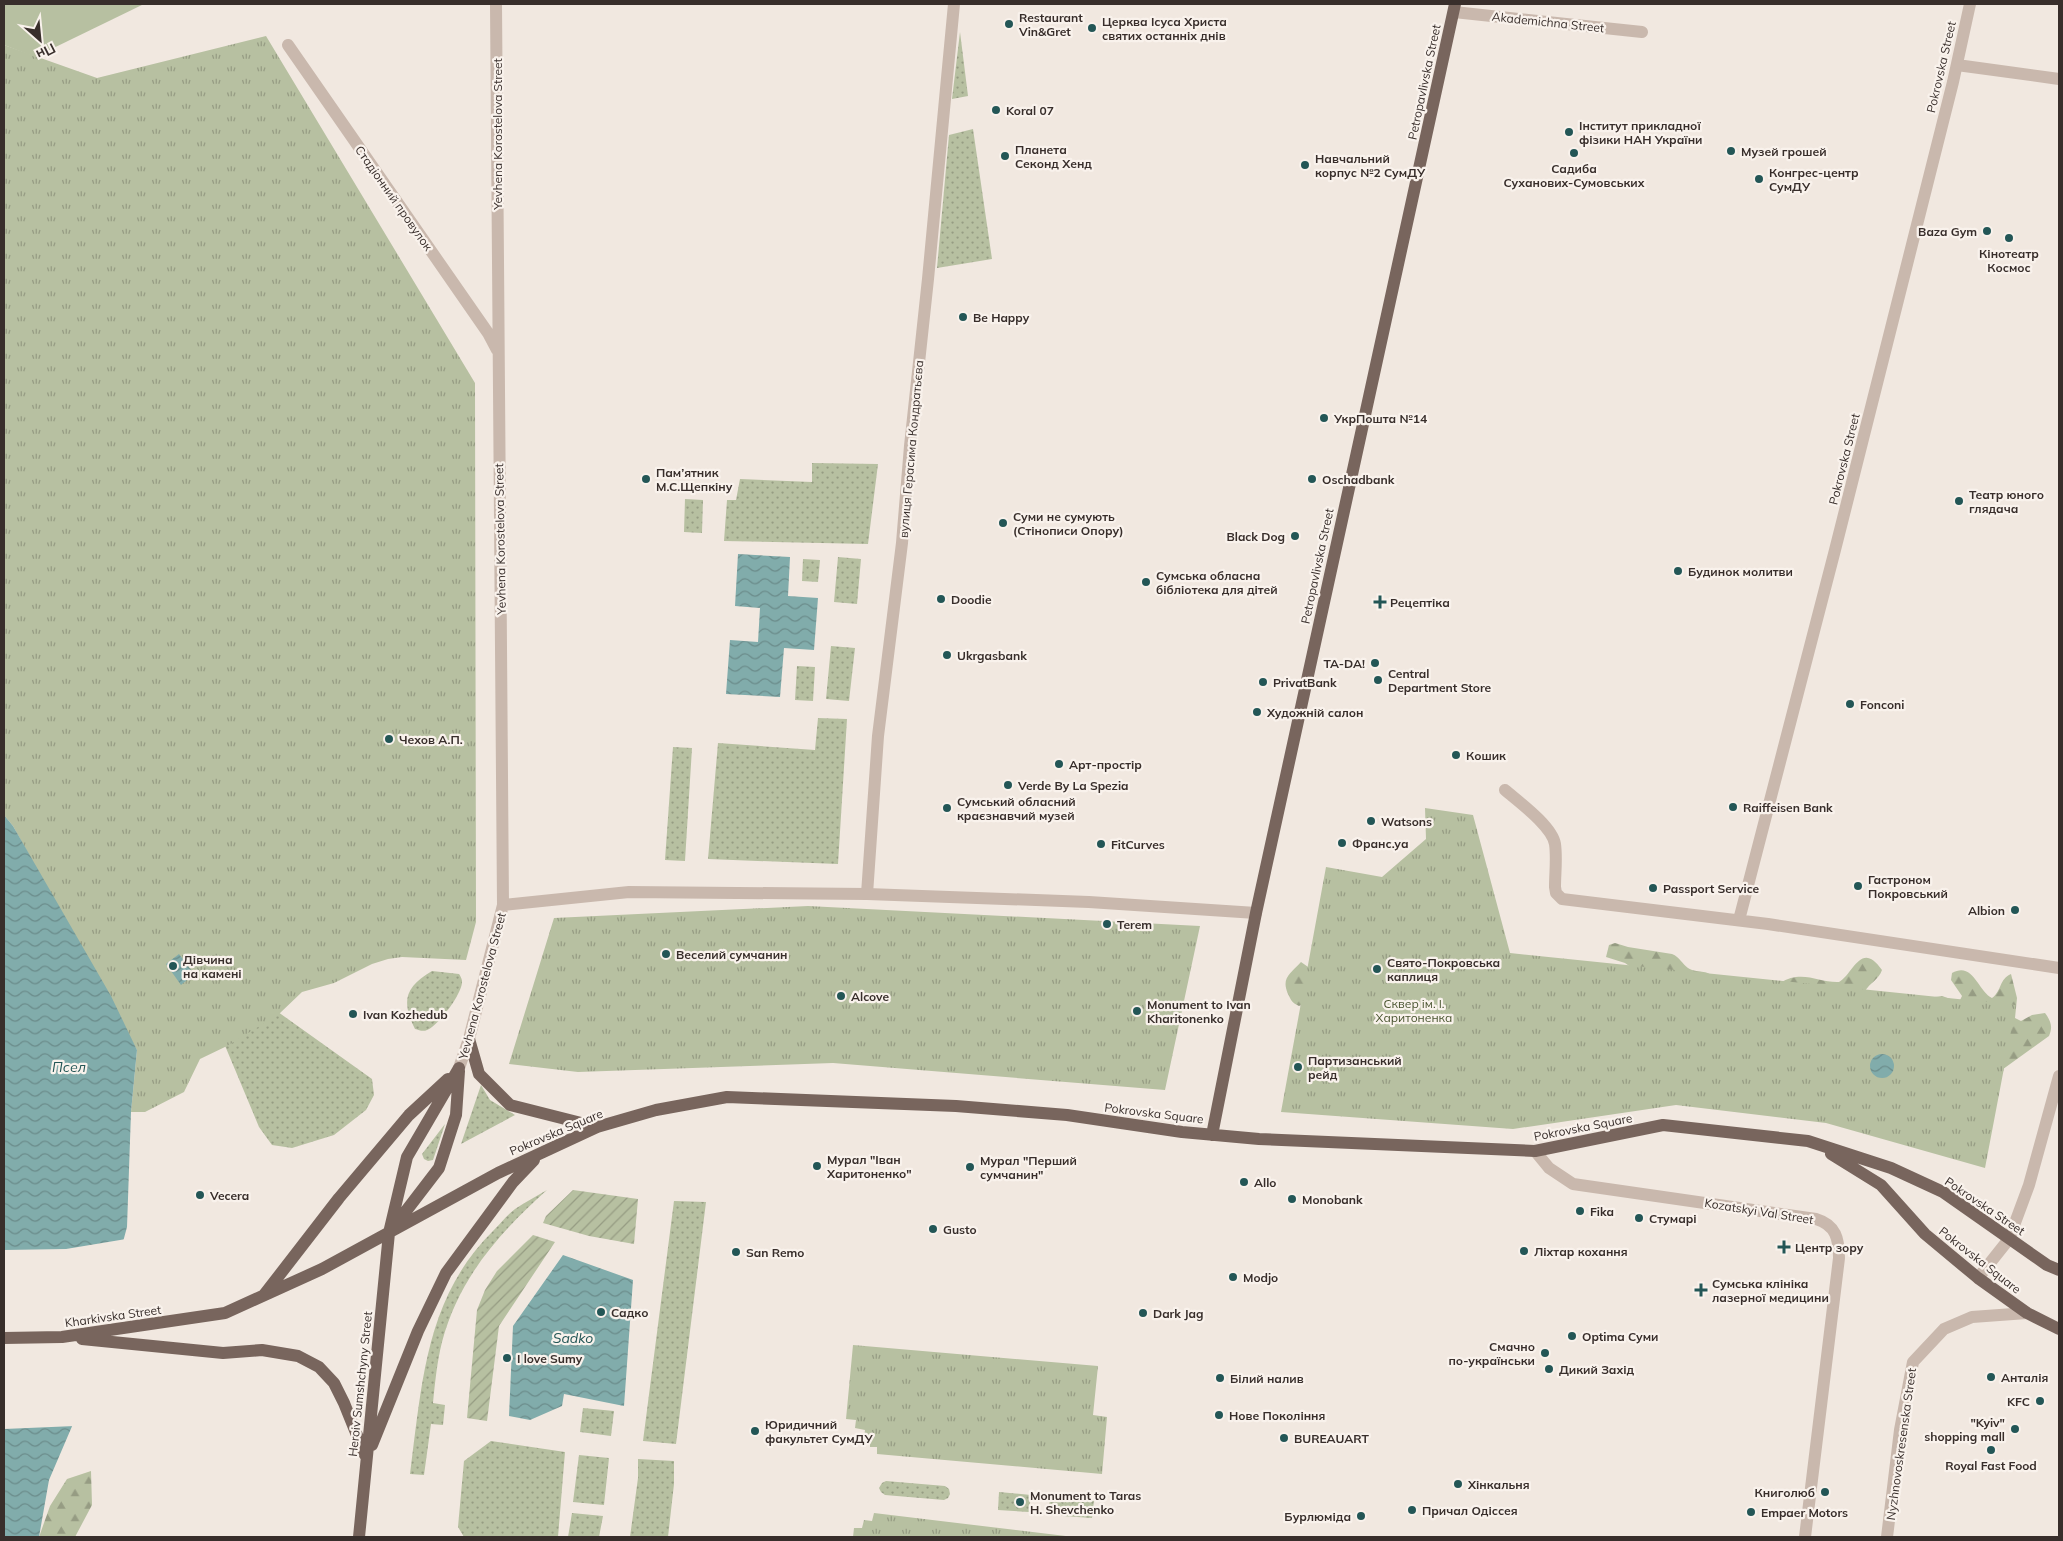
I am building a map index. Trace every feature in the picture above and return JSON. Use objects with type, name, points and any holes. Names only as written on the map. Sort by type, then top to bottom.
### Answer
[{"type":"main road","name":"Petropavlivska Street","points":[[1212,1134],[1256,913],[1454,8]]},
{"type":"main road","points":[[470,1040],[479,1074],[510,1105],[597,1128]]},
{"type":"main road","points":[[389,1233],[439,1168],[456,1115],[459,1068]]},
{"type":"main road","points":[[262,1298],[339,1198],[409,1115],[459,1068]]},
{"type":"main road","name":"Heroiv Sumshchyny Street","points":[[360,1537],[389,1233],[407,1156],[459,1068]]},
{"type":"main road","name":"Pokrovska Square","points":[[226,1313],[322,1269],[498,1173],[597,1128],[656,1110],[727,1097],[956,1106],[1067,1115],[1258,1139],[1535,1151],[1663,1125],[1808,1141],[1881,1185],[1926,1234],[1978,1278],[2027,1313],[2059,1329]]},
{"type":"main road","name":"Pokrovska Street","points":[[1808,1141],[1891,1168],[1943,1192],[2047,1265],[2059,1270]]},
{"type":"main road","points":[[367,1458],[418,1331],[446,1273],[512,1182],[539,1154]]},
{"type":"main road","name":"Kharkivska Street","points":[[4,1338],[62,1337],[226,1313]]},
{"type":"main road","points":[[62,1337],[223,1353],[262,1350],[298,1356],[318,1367],[334,1383],[367,1458]]},
{"type":"street","name":"Yevhena Korostelova Street","points":[[459,1068],[470,1040],[504,905],[496,4]]},
{"type":"street","name":"вулиця Герасима Кондратьєва","points":[[867,894],[878,736],[902,543],[954,4]]},
{"type":"street","name":"Pokrovska Street","points":[[1739,920],[1840,531],[1957,65],[1970,4]]},
{"type":"street","name":"Akademichna Street","points":[[1454,8],[1642,32]]},
{"type":"street","name":"Стадіонний провулок","points":[[288,45],[488,333],[498,352]]},
{"type":"street","points":[[1957,65],[2059,80]]},
{"type":"street","points":[[1505,790],[1552,835],[1555,843],[1555,887],[1556,893],[1562,899],[1739,920],[2059,968]]},
{"type":"street","points":[[504,905],[629,892],[867,894],[1089,902],[1256,913]]},
{"type":"street","points":[[1978,1278],[2009,1239],[2029,1185],[2059,1076]]},
{"type":"street","name":"Kozatskyi Val Street","points":[[1535,1151],[1549,1168],[1573,1184],[1816,1219],[1826,1222],[1839,1239],[1839,1258],[1805,1537]]},
{"type":"street","name":"Nyzhnovoskresenska Street","points":[[1887,1537],[1900,1430],[1913,1362],[1944,1329],[1972,1317],[2027,1313]]},
{"type":"green space","points":[[4,4],[144,4],[35,57],[4,45]]},
{"type":"green space","points":[[960,32],[968,96],[952,99]]},
{"type":"green space","points":[[266,36],[475,383],[476,922],[466,960],[402,957],[388,959],[372,964],[334,983],[302,992],[279,1014],[227,1046],[200,1059],[184,1092],[145,1112],[131,1112],[137,1050],[13,826],[4,815],[4,45],[97,78]]},
{"type":"green space","points":[[973,129],[992,259],[937,268],[949,135]]},
{"type":"green space","points":[[812,463],[878,464],[868,544],[724,541],[727,500],[736,500],[740,479],[812,482]]},
{"type":"green space","points":[[685,499],[703,500],[702,533],[684,532]]},
{"type":"green space","points":[[838,557],[861,559],[857,604],[834,602]]},
{"type":"green space","points":[[803,559],[820,560],[818,582],[802,581]]},
{"type":"green space","points":[[831,646],[855,648],[849,701],[826,699]]},
{"type":"green space","points":[[797,666],[815,667],[813,701],[795,700]]},
{"type":"green space","points":[[818,718],[847,719],[838,864],[708,859],[718,743],[815,750]]},
{"type":"green space","points":[[673,747],[692,748],[685,861],[665,860]]},
{"type":"green space","name":"Сквер ім. І. Харитоненка","points":[[1425,808],[1473,815],[1510,953],[2016,1005],[1985,1168],[1826,1123],[1676,1105],[1513,1129],[1281,1112],[1326,867],[1382,877],[1426,839]]},
{"type":"green space","points":[[808,906],[1200,926],[1165,1090],[833,1063],[578,1072],[509,1064],[554,918]]},
{"type":"green space","points":[[1615,943],[1672,954],[1691,970],[1709,973],[1715,979],[1780,983],[1796,977],[1839,982],[1858,961],[1863,958],[1869,958],[1882,970],[1865,991],[1904,1001],[1942,996],[1959,1002],[1962,996],[1951,980],[1952,973],[1959,970],[1965,971],[1975,978],[1992,998],[1998,992],[2004,979],[2011,974],[2017,998],[2015,1018],[2021,1021],[2032,1015],[2045,1013],[2050,1021],[2051,1030],[2049,1036],[1999,1072],[1636,971],[1625,963],[1606,957],[1609,945]]},
{"type":"green space","points":[[1301,962],[1311,969],[1311,1000],[1299,1006],[1291,1000],[1288,994],[1286,980]]},
{"type":"green space","points":[[432,971],[459,974],[462,980],[461,986],[454,1001],[443,1016],[432,1027],[426,1031],[421,1031],[415,1029],[411,1019],[407,1003],[408,996],[416,983]]},
{"type":"green space","points":[[250,992],[372,1079],[374,1095],[366,1110],[334,1135],[292,1148],[272,1145],[259,1127],[213,1017]]},
{"type":"green space","points":[[481,1085],[490,1100],[515,1115],[461,1144]]},
{"type":"green space","points":[[445,1124],[433,1160],[428,1161],[424,1159],[422,1154]]},
{"type":"green space","points":[[547,1190],[497,1240],[470,1277],[459,1297],[449,1319],[442,1342],[435,1380],[433,1403],[445,1405],[443,1425],[431,1424],[424,1475],[410,1474],[418,1408],[431,1344],[440,1314],[453,1285],[470,1257],[506,1217],[519,1206]]},
{"type":"green space","points":[[573,1190],[638,1199],[634,1244],[589,1236],[543,1223],[546,1216]]},
{"type":"green space","points":[[674,1201],[706,1202],[676,1444],[643,1441]]},
{"type":"green space","points":[[533,1235],[555,1242],[499,1326],[487,1421],[467,1418],[477,1310],[485,1290],[497,1271]]},
{"type":"green space","points":[[853,1345],[1098,1366],[1093,1415],[1107,1417],[1102,1474],[877,1454],[877,1447],[870,1447],[870,1438],[864,1438],[865,1430],[855,1428],[856,1420],[846,1419]]},
{"type":"green space","points":[[583,1408],[614,1411],[611,1436],[580,1432]]},
{"type":"green space","points":[[491,1441],[565,1452],[558,1537],[464,1537],[458,1527],[464,1461]]},
{"type":"green space","points":[[579,1455],[609,1458],[604,1505],[573,1502]]},
{"type":"green space","points":[[638,1459],[674,1461],[674,1484],[668,1537],[630,1537],[638,1478]]},
{"type":"green space","points":[[91,1471],[92,1505],[75,1537],[39,1537],[50,1506],[67,1479]]},
{"type":"green space","points":[[886,1481],[945,1486],[949,1489],[950,1494],[944,1500],[885,1495],[879,1488]]},
{"type":"green space","points":[[999,1492],[1031,1495],[1029,1512],[998,1510]]},
{"type":"green space","points":[[1050,1497],[1094,1501],[1092,1518],[1048,1515]]},
{"type":"green space","points":[[572,1513],[603,1516],[599,1537],[568,1537]]},
{"type":"green space","points":[[874,1513],[1074,1537],[853,1537],[854,1528],[862,1528],[864,1520],[872,1521]]},
{"type":"water","points":[[738,554],[790,557],[788,596],[818,598],[814,650],[784,648],[780,697],[726,694],[730,640],[758,642],[760,608],[735,606]]},
{"type":"water","name":"Псел","points":[[4,815],[13,826],[111,996],[137,1050],[131,1112],[127,1227],[76,1417],[49,1480],[39,1537],[4,1537]]},
{"type":"water","points":[[179,954],[194,974],[181,985],[166,964]]},
{"type":"water","points":[[1882,1054],[1890,1058],[1894,1066],[1890,1074],[1882,1078],[1874,1074],[1870,1066],[1874,1058]]},
{"type":"water","name":"Sadko","points":[[563,1255],[633,1280],[624,1406],[564,1394],[562,1406],[530,1420],[509,1416],[513,1326]]},
{"type":"pier","points":[[126,1239],[75,1426],[4,1429],[4,1250],[66,1249]]},
{"type":"place","name":"Restaurant Vin&Gret","points":[[1009,24]]},
{"type":"place","name":"Церква Ісуса Христа святих останніх днів","points":[[1092,28]]},
{"type":"place","name":"Koral 07","points":[[996,110]]},
{"type":"place","name":"Інститут прикладної фізики НАН України","points":[[1569,132]]},
{"type":"place","name":"Музей грошей","points":[[1731,151]]},
{"type":"place","name":"Садиба Суханових-Сумовських","points":[[1574,153]]},
{"type":"place","name":"Планета Секонд Хенд","points":[[1005,156]]},
{"type":"place","name":"Навчальний корпус №2 СумДУ","points":[[1305,165]]},
{"type":"place","name":"Конгрес-центр СумДУ","points":[[1759,179]]},
{"type":"place","name":"Baza Gym","points":[[1987,231]]},
{"type":"place","name":"Кінотеатр Космос","points":[[2009,238]]},
{"type":"place","name":"Be Happy","points":[[963,317]]},
{"type":"place","name":"УкрПошта №14","points":[[1324,418]]},
{"type":"place","name":"Пам’ятник М.С.Щепкіну","points":[[646,479]]},
{"type":"place","name":"Oschadbank","points":[[1312,479]]},
{"type":"place","name":"Театр юного глядача","points":[[1959,501]]},
{"type":"place","name":"Суми не сумують (Стінописи Опору)","points":[[1003,523]]},
{"type":"place","name":"Black Dog","points":[[1295,536]]},
{"type":"place","name":"Будинок молитви","points":[[1678,571]]},
{"type":"place","name":"Сумська обласна бібліотека для дітей","points":[[1146,582]]},
{"type":"place","name":"Doodie","points":[[941,599]]},
{"type":"place","name":"Рецептіка","points":[[1380,602]]},
{"type":"place","name":"Ukrgasbank","points":[[947,655]]},
{"type":"place","name":"TA-DA!","points":[[1375,663]]},
{"type":"place","name":"Central Department Store","points":[[1378,680]]},
{"type":"place","name":"PrivatBank","points":[[1263,682]]},
{"type":"place","name":"Fonconi","points":[[1850,704]]},
{"type":"place","name":"Художній салон","points":[[1257,712]]},
{"type":"place","name":"Чехов А.П.","points":[[389,739]]},
{"type":"place","name":"Кошик","points":[[1456,755]]},
{"type":"place","name":"Арт-простір","points":[[1059,764]]},
{"type":"place","name":"Verde By La Spezia","points":[[1008,785]]},
{"type":"place","name":"Raiffeisen Bank","points":[[1733,807]]},
{"type":"place","name":"Сумський обласний краєзнавчий музей","points":[[947,808]]},
{"type":"place","name":"Watsons","points":[[1371,821]]},
{"type":"place","name":"Франс.уа","points":[[1342,843]]},
{"type":"place","name":"FitCurves","points":[[1101,844]]},
{"type":"place","name":"Гастроном Покровський","points":[[1858,886]]},
{"type":"place","name":"Passport Service","points":[[1653,888]]},
{"type":"place","name":"Albion","points":[[2015,910]]},
{"type":"place","name":"Terem","points":[[1107,924]]},
{"type":"place","name":"Веселий сумчанин","points":[[666,954]]},
{"type":"place","name":"Дівчина на камені","points":[[173,966]]},
{"type":"place","name":"Свято-Покровська каплиця","points":[[1377,969]]},
{"type":"place","name":"Alcove","points":[[841,996]]},
{"type":"place","name":"Monument to Ivan Kharitonenko","points":[[1137,1011]]},
{"type":"place","name":"Ivan Kozhedub","points":[[353,1014]]},
{"type":"place","name":"Партизанський рейд","points":[[1298,1067]]},
{"type":"place","name":"Мурал \"Іван Харитоненко\"","points":[[817,1166]]},
{"type":"place","name":"Мурал \"Перший сумчанин\"","points":[[970,1167]]},
{"type":"place","name":"Allo","points":[[1244,1182]]},
{"type":"place","name":"Vecera","points":[[200,1195]]},
{"type":"place","name":"Monobank","points":[[1292,1199]]},
{"type":"place","name":"Fika","points":[[1580,1211]]},
{"type":"place","name":"Стумарі","points":[[1639,1218]]},
{"type":"place","name":"Gusto","points":[[933,1229]]},
{"type":"place","name":"Центр зору","points":[[1784,1247]]},
{"type":"place","name":"Ліхтар кохання","points":[[1524,1251]]},
{"type":"place","name":"San Remo","points":[[736,1252]]},
{"type":"place","name":"Modjo","points":[[1233,1277]]},
{"type":"place","name":"Сумська клініка лазерної медицини","points":[[1701,1290]]},
{"type":"place","name":"Садко","points":[[601,1312]]},
{"type":"place","name":"Dark Jag","points":[[1143,1313]]},
{"type":"place","name":"Optima Суми","points":[[1572,1336]]},
{"type":"place","name":"Смачно по-українськи","points":[[1545,1353]]},
{"type":"place","name":"I love Sumy","points":[[507,1358]]},
{"type":"place","name":"Дикий Захід","points":[[1549,1369]]},
{"type":"place","name":"Анталія","points":[[1991,1377]]},
{"type":"place","name":"Білий налив","points":[[1220,1378]]},
{"type":"place","name":"KFC","points":[[2040,1401]]},
{"type":"place","name":"Нове Покоління","points":[[1219,1415]]},
{"type":"place","name":"\"Kyiv\" shopping mall","points":[[2015,1429]]},
{"type":"place","name":"Юридичний факультет СумДУ","points":[[755,1431]]},
{"type":"place","name":"BUREAUART","points":[[1284,1438]]},
{"type":"place","name":"Royal Fast Food","points":[[1991,1450]]},
{"type":"place","name":"Хінкальня","points":[[1458,1484]]},
{"type":"place","name":"Книголюб","points":[[1825,1492]]},
{"type":"place","name":"Monument to Taras H. Shevchenko","points":[[1020,1502]]},
{"type":"place","name":"Причал Одіссея","points":[[1412,1510]]},
{"type":"place","name":"Empaer Motors","points":[[1751,1512]]},
{"type":"place","name":"Бурлюміда","points":[[1361,1516]]}]
